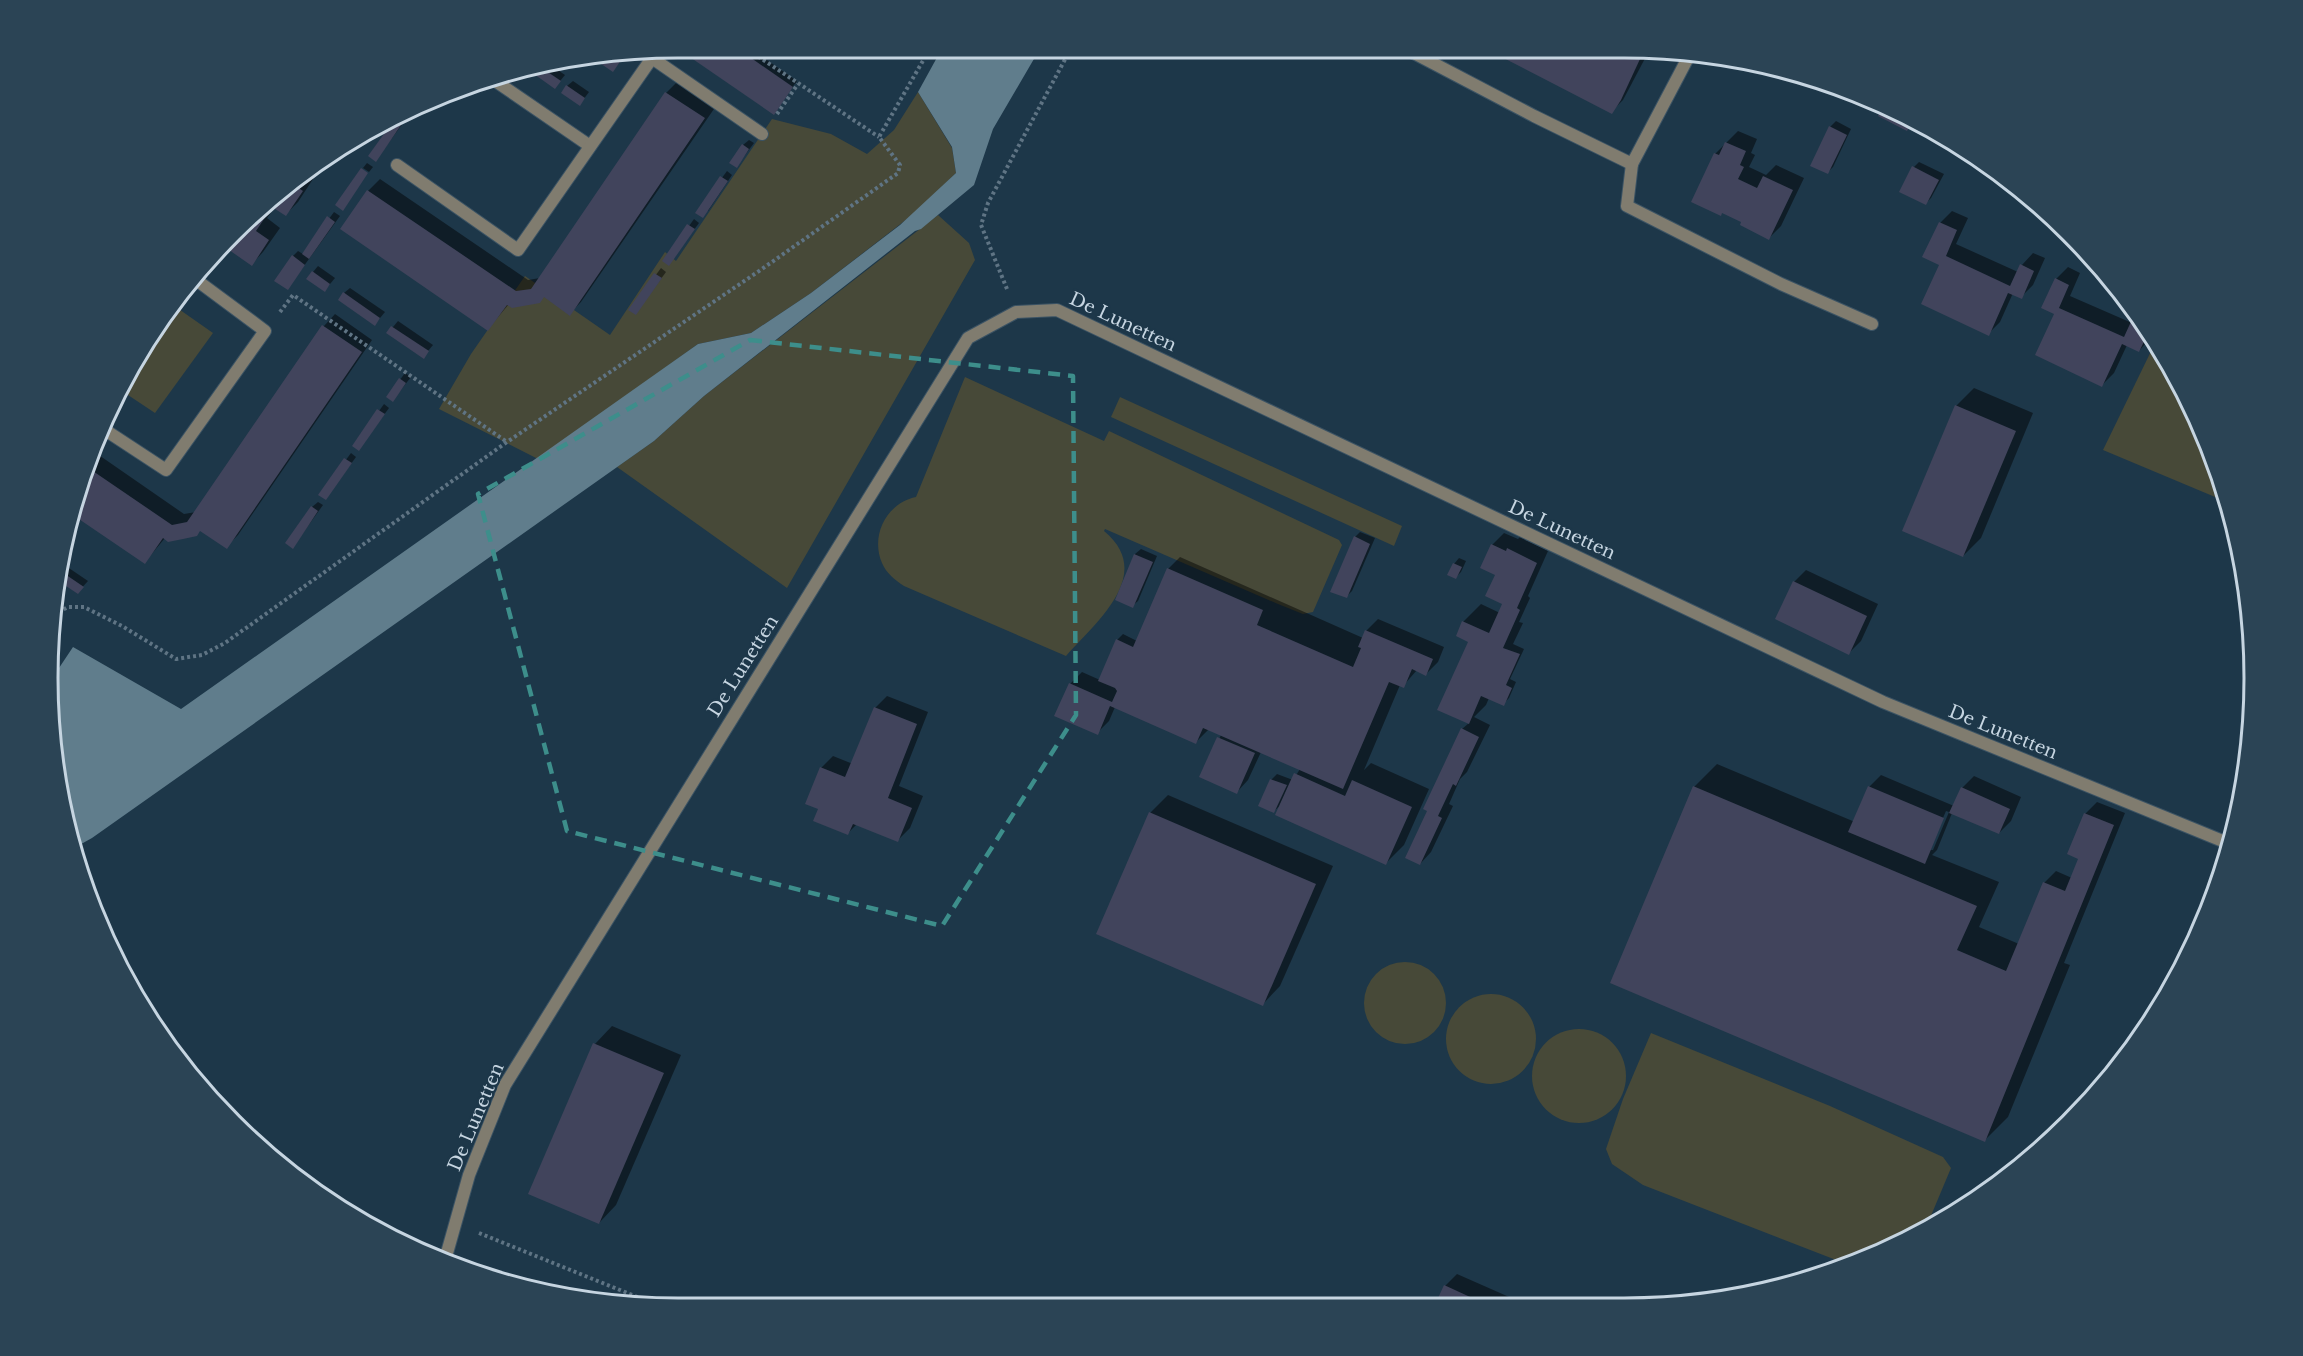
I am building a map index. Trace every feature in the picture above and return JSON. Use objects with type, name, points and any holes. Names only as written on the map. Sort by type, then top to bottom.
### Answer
[{"type":"street","points":[[1423,58],[1632,164]]},
{"type":"street","points":[[397,165],[518,250],[651,59]]},
{"type":"street","points":[[654,59],[762,134]]},
{"type":"street","points":[[1686,62],[1632,164],[1627,206],[1781,284],[1872,324]]},
{"type":"street","points":[[501,85],[590,146]]},
{"type":"street","points":[[109,433],[166,470],[265,331],[201,284]]},
{"type":"street","name":"De Lunetten","points":[[447,1252],[469,1175],[505,1085],[968,338],[1016,312],[1056,310],[1883,702],[2222,841]]},
{"type":"path","points":[[63,610],[68,607],[84,607],[122,626],[176,659],[202,656],[225,643],[507,442],[817,231],[898,173],[900,165],[879,137],[760,58]]},
{"type":"path","points":[[879,137],[925,58]]},
{"type":"path","points":[[1016,312],[981,225],[988,203],[1066,58]]},
{"type":"path","points":[[762,134],[798,84]]},
{"type":"path","points":[[265,331],[293,295],[507,442]]},
{"type":"path","points":[[456,1224],[634,1296]]},
{"type":"highlighted area","points":[[750,340],[1073,376],[1076,715],[942,926],[567,831],[478,494]]},
{"type":"green space","points":[[918,92],[952,148],[956,173],[916,212],[811,293],[751,333],[698,344],[538,459],[439,409],[471,354],[525,276],[610,335],[665,252],[676,261],[772,119],[831,134],[867,154],[894,130]]},
{"type":"green space","points":[[938,215],[969,243],[975,260],[787,588],[617,467],[654,441],[704,396]]},
{"type":"green space","points":[[180,310],[213,333],[155,413],[127,394],[141,368]]},
{"type":"green space","points":[[2151,351],[2181,404],[2212,479],[2217,498],[2103,450]]},
{"type":"green space","points":[[965,377],[1104,441],[1109,431],[1339,540],[1342,545],[1313,612],[1303,614],[1105,529],[1104,531],[1119,547],[1124,564],[1123,580],[1116,597],[1105,613],[1066,656],[904,586],[891,576],[882,563],[878,542],[880,531],[889,513],[906,500],[916,497]]},
{"type":"green space","points":[[1120,397],[1402,526],[1394,546],[1111,417]]},
{"type":"green space","points":[[1405,962],[1421,965],[1434,974],[1443,987],[1446,1003],[1443,1019],[1434,1032],[1421,1041],[1405,1044],[1389,1041],[1376,1032],[1367,1019],[1364,1003],[1367,987],[1376,974],[1389,965]]},
{"type":"green space","points":[[1491,994],[1508,997],[1523,1007],[1533,1022],[1536,1039],[1533,1056],[1523,1071],[1508,1081],[1491,1084],[1474,1081],[1459,1071],[1449,1056],[1446,1039],[1449,1022],[1459,1007],[1474,997]]},
{"type":"green space","points":[[1579,1029],[1597,1033],[1612,1043],[1622,1058],[1626,1076],[1622,1094],[1612,1109],[1597,1119],[1579,1123],[1561,1119],[1546,1109],[1536,1094],[1532,1076],[1536,1058],[1546,1043],[1561,1033]]},
{"type":"green space","points":[[1651,1033],[1830,1106],[1943,1157],[1951,1168],[1930,1218],[1899,1234],[1836,1260],[1643,1185],[1612,1164],[1606,1149],[1623,1099]]},
{"type":"water","points":[[937,58],[1034,58],[993,129],[974,185],[921,229],[915,231],[704,396],[654,441],[82,844],[70,799],[64,759],[58,678],[58,669],[73,647],[181,709],[698,344],[751,333],[811,293],[900,225],[956,173],[952,147],[918,92]]},
{"type":"building","points":[[691,58],[751,58],[793,87],[774,115]]},
{"type":"building","points":[[1504,58],[1640,59],[1612,114]]},
{"type":"building","points":[[620,62],[613,72],[601,64]]},
{"type":"building","points":[[548,72],[561,81],[555,89],[536,75]]},
{"type":"building","points":[[566,85],[585,98],[580,106],[561,93]]},
{"type":"building","points":[[665,92],[705,118],[570,316],[544,297],[540,303],[512,308],[507,305],[488,331],[340,229],[367,190],[516,291],[531,289]]},
{"type":"building","points":[[1879,113],[1909,127],[1907,131],[1878,116]]},
{"type":"building","points":[[401,125],[376,162],[368,156],[386,132]]},
{"type":"building","points":[[1829,126],[1847,135],[1828,174],[1810,166]]},
{"type":"building","points":[[1725,142],[1746,151],[1740,165],[1744,167],[1738,179],[1757,188],[1763,176],[1793,190],[1769,240],[1740,225],[1741,222],[1722,213],[1721,216],[1691,202],[1714,153],[1719,155]]},
{"type":"building","points":[[742,144],[749,149],[737,168],[729,163]]},
{"type":"building","points":[[1912,166],[1939,180],[1926,205],[1899,192]]},
{"type":"building","points":[[361,168],[368,173],[343,211],[335,205]]},
{"type":"building","points":[[720,176],[728,181],[703,218],[695,213]]},
{"type":"building","points":[[299,188],[303,191],[286,216],[274,209]]},
{"type":"building","points":[[266,215],[256,231],[269,240],[252,266],[230,251]]},
{"type":"building","points":[[327,216],[335,222],[309,259],[302,254]]},
{"type":"building","points":[[1939,222],[1957,230],[1946,256],[2010,286],[2020,264],[2034,271],[2022,299],[2008,293],[1989,336],[1921,304],[1939,265],[1922,257]]},
{"type":"building","points":[[687,224],[695,229],[669,266],[662,261]]},
{"type":"building","points":[[292,255],[305,265],[288,290],[274,281]]},
{"type":"building","points":[[312,271],[330,284],[325,292],[306,279]]},
{"type":"building","points":[[654,273],[662,278],[636,315],[628,310]]},
{"type":"building","points":[[2055,278],[2069,285],[2059,308],[2124,337],[2131,322],[2144,341],[2139,352],[2122,344],[2102,387],[2035,355],[2054,314],[2041,308]]},
{"type":"building","points":[[343,292],[380,318],[375,326],[338,300]]},
{"type":"building","points":[[322,325],[362,352],[227,549],[200,531],[197,536],[168,542],[163,538],[145,564],[80,520],[94,472],[172,525],[187,522]]},
{"type":"building","points":[[391,326],[429,351],[424,359],[386,333]]},
{"type":"building","points":[[399,378],[406,383],[393,402],[386,397]]},
{"type":"building","points":[[1955,405],[2016,431],[1963,557],[1902,531]]},
{"type":"building","points":[[377,409],[385,414],[359,451],[352,446]]},
{"type":"building","points":[[344,458],[352,463],[326,500],[318,495]]},
{"type":"building","points":[[311,506],[318,511],[293,549],[285,543]]},
{"type":"building","points":[[1354,536],[1370,544],[1347,598],[1330,592]]},
{"type":"building","points":[[1491,544],[1506,551],[1507,548],[1537,563],[1517,608],[1520,610],[1503,648],[1520,654],[1506,685],[1512,688],[1504,706],[1481,696],[1469,724],[1437,710],[1468,642],[1456,636],[1462,621],[1489,633],[1502,604],[1485,596],[1495,575],[1480,568]]},
{"type":"building","points":[[1134,554],[1153,562],[1133,608],[1115,600]]},
{"type":"building","points":[[1453,563],[1462,567],[1456,579],[1447,575]]},
{"type":"building","points":[[1167,568],[1263,610],[1257,625],[1353,667],[1365,630],[1433,659],[1426,676],[1412,669],[1404,688],[1389,682],[1343,789],[1203,728],[1196,744],[1110,706],[1098,735],[1054,716],[1069,683],[1112,702],[1117,691],[1115,688],[1098,681],[1116,639],[1133,647]]},
{"type":"building","points":[[67,576],[84,587],[78,594],[66,586]]},
{"type":"building","points":[[1793,581],[1867,616],[1849,655],[1775,619]]},
{"type":"building","points":[[874,707],[917,724],[888,798],[912,808],[898,842],[853,824],[848,835],[813,821],[818,809],[805,804],[820,767],[845,777]]},
{"type":"building","points":[[1461,728],[1479,737],[1456,786],[1453,784],[1438,816],[1442,818],[1420,865],[1405,858],[1427,811],[1423,809]]},
{"type":"building","points":[[1217,737],[1255,753],[1237,794],[1199,777]]},
{"type":"building","points":[[1294,773],[1345,796],[1352,780],[1412,807],[1386,865],[1275,815]]},
{"type":"building","points":[[1270,779],[1287,785],[1274,813],[1258,806]]},
{"type":"building","points":[[1693,786],[1977,906],[1957,950],[2006,971],[2043,882],[2065,891],[2078,859],[2067,854],[2084,813],[2114,825],[1985,1142],[1610,983]]},
{"type":"building","points":[[1868,786],[1944,818],[1925,864],[1848,832]]},
{"type":"building","points":[[1961,787],[2010,809],[1999,834],[1949,813]]},
{"type":"building","points":[[1149,812],[1316,884],[1263,1006],[1096,934]]},
{"type":"building","points":[[593,1043],[664,1073],[599,1224],[528,1194]]},
{"type":"building","points":[[1444,1285],[1472,1298],[1438,1298]]}]
